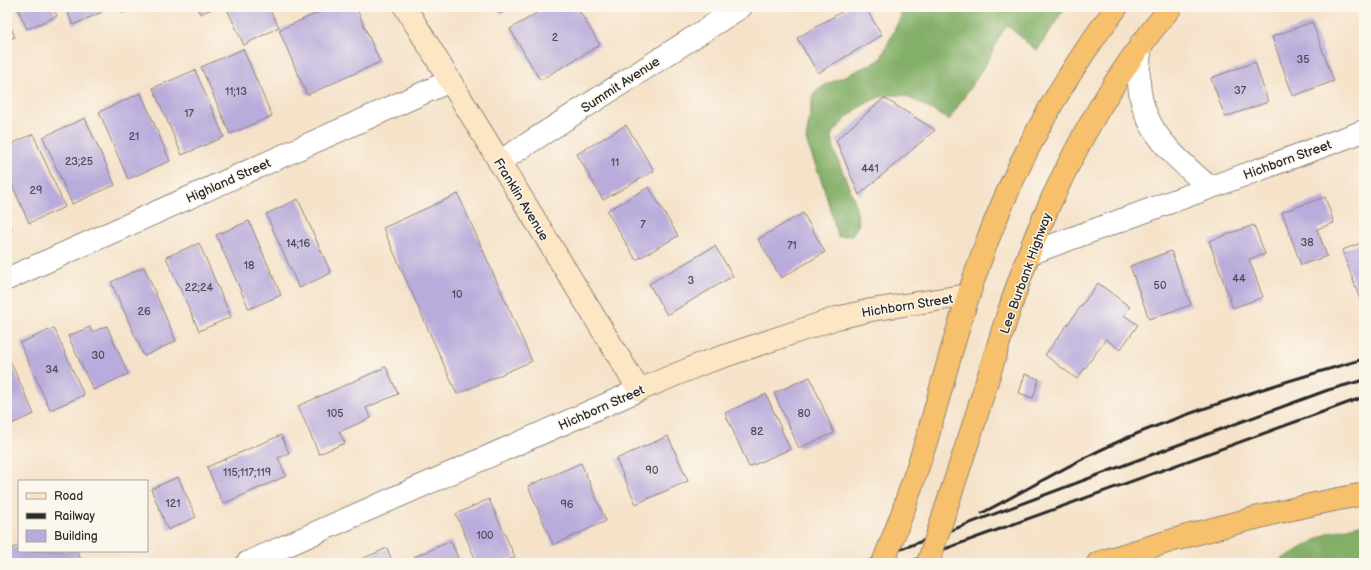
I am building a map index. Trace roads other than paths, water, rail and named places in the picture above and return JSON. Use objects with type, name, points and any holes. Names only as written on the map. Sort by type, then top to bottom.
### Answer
[{"type":"highway","points":[[883,563],[902,514],[926,442],[969,295],[995,221],[1032,140],[1074,68],[1117,7]]},
{"type":"highway","name":"Lee Burbank Highway","points":[[928,563],[1029,254],[1056,190],[1080,142],[1108,94],[1141,44],[1171,7]]},
{"type":"highway","points":[[1098,563],[1246,520],[1364,494]]},
{"type":"street","name":"Franklin Avenue","points":[[405,7],[639,390]]},
{"type":"street","name":"Summit Avenue","points":[[499,162],[741,7]]},
{"type":"street","points":[[1141,44],[1138,64],[1139,83],[1141,101],[1147,118],[1167,148],[1209,187]]},
{"type":"street","name":"Highland Street","points":[[7,278],[450,81]]},
{"type":"street","name":"Hichborn Street","points":[[1029,254],[1364,131]]},
{"type":"street","name":"Hichborn Street","points":[[247,563],[701,364],[837,318],[871,310],[969,295]]},
{"type":"railway","points":[[982,513],[1080,460],[1141,432],[1252,392],[1364,359]]},
{"type":"railway","points":[[864,563],[1328,390],[1364,380]]},
{"type":"railway","points":[[906,563],[1364,397]]}]
